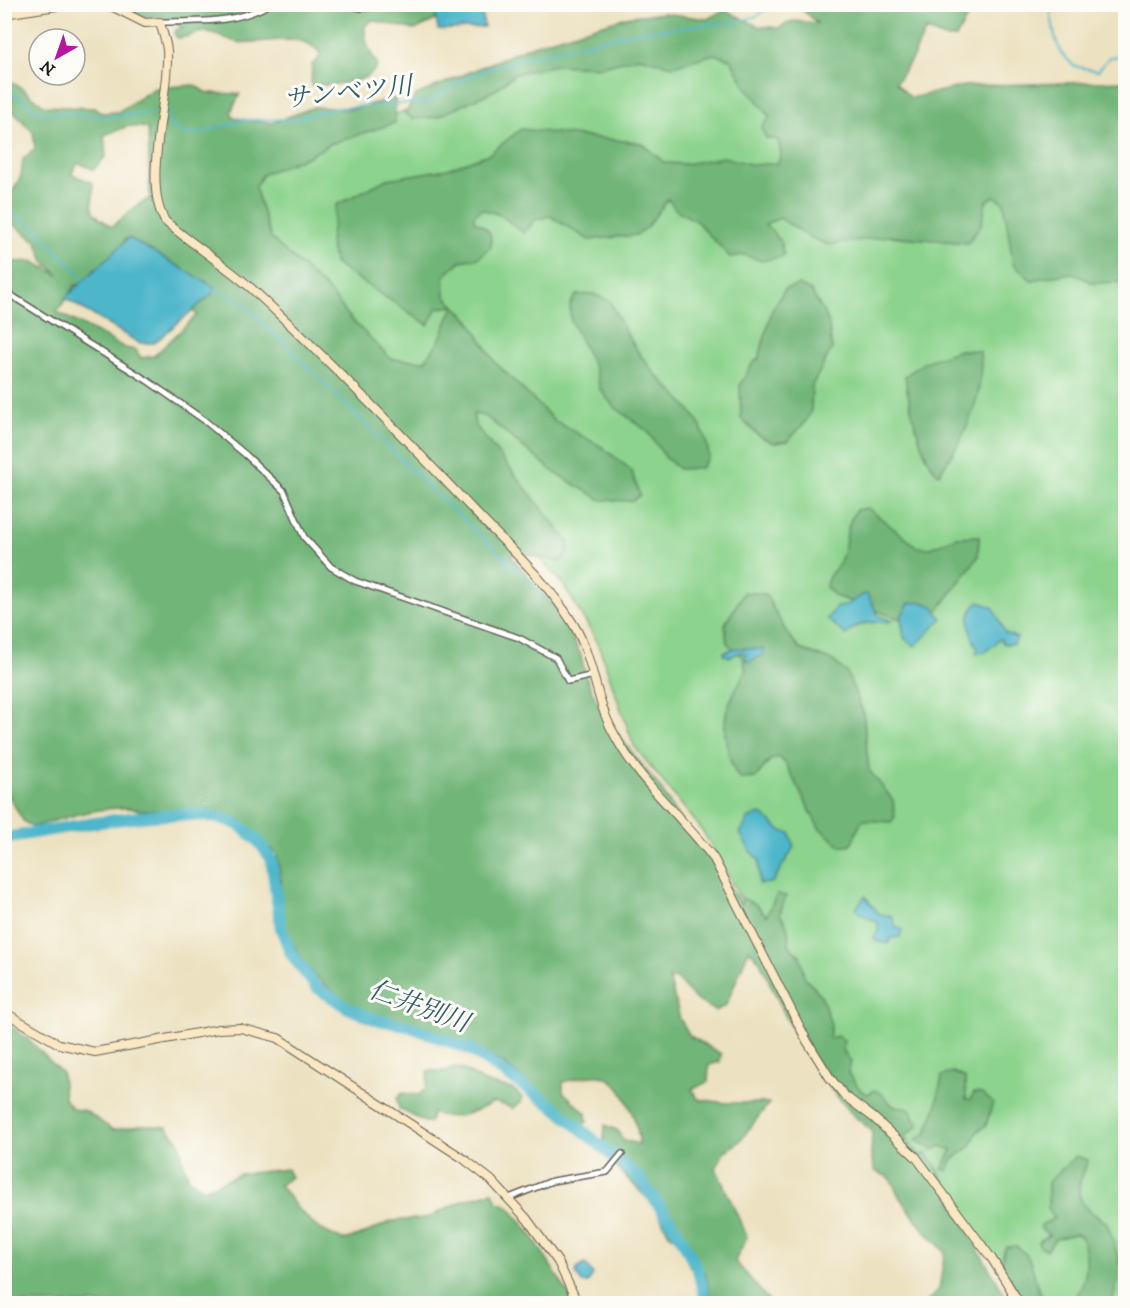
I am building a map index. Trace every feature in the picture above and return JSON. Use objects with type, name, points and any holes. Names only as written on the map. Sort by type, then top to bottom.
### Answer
[{"type":"street","points":[[4,14],[70,4]]},
{"type":"street","points":[[107,4],[145,23],[234,19],[247,16],[270,4]]},
{"type":"street","points":[[344,4],[362,8],[412,4]]},
{"type":"street","points":[[160,22],[166,50],[157,198],[158,209],[165,221],[250,288],[503,539],[573,622],[586,649],[602,708],[632,767],[657,797],[698,838],[714,859],[807,1041],[830,1078],[845,1096],[874,1118],[916,1157],[1011,1288],[1020,1304]]},
{"type":"street","points":[[4,291],[148,381],[229,441],[284,491],[304,537],[319,555],[346,576],[519,638],[556,658],[568,681],[594,675]]},
{"type":"street","points":[[4,1012],[59,1044],[94,1052],[219,1029],[256,1030],[278,1038],[464,1159],[509,1198],[546,1244],[578,1304]]},
{"type":"street","points":[[509,1198],[552,1180],[607,1172],[622,1155]]},
{"type":"street","points":[[1010,1304],[1011,1288]]},
{"type":"green space","points":[[119,5],[474,5],[462,7],[415,30],[372,20],[365,26],[365,37],[378,65],[373,72],[357,81],[311,86],[312,65],[321,56],[315,48],[306,43],[295,40],[237,42],[206,32],[178,38],[174,34],[176,30],[183,28],[163,16],[140,17]]},
{"type":"green space","points":[[797,5],[974,5],[956,38],[944,38],[926,30],[913,57],[896,83],[911,98],[964,86],[1125,81],[1126,277],[1122,282],[1093,283],[1072,273],[1031,280],[1013,264],[1004,203],[994,196],[986,202],[982,223],[968,243],[889,236],[829,245],[811,238],[780,218],[765,224],[780,240],[784,256],[762,261],[744,255],[730,257],[696,221],[676,210],[668,199],[646,228],[636,235],[589,240],[550,216],[535,220],[524,233],[500,215],[482,209],[474,215],[474,221],[488,231],[491,237],[491,247],[478,258],[461,261],[444,276],[445,296],[470,321],[495,362],[555,421],[602,447],[631,470],[640,495],[633,501],[601,500],[555,473],[485,416],[473,414],[475,425],[568,541],[568,553],[560,562],[516,552],[511,556],[562,618],[580,653],[586,677],[602,714],[661,789],[686,830],[709,856],[741,904],[742,898],[757,905],[766,916],[777,894],[786,896],[780,913],[787,925],[790,946],[800,955],[804,976],[821,995],[831,1024],[829,1038],[838,1036],[844,1041],[843,1050],[851,1062],[848,1073],[861,1091],[868,1094],[875,1090],[893,1106],[906,1107],[912,1112],[913,1119],[917,1120],[919,1125],[904,1137],[920,1155],[927,1154],[936,1165],[961,1219],[1010,1303],[926,1303],[939,1289],[945,1252],[924,1230],[900,1198],[890,1178],[875,1171],[871,1156],[872,1131],[852,1114],[832,1090],[802,1040],[795,1036],[759,960],[749,950],[726,1005],[716,1011],[696,1000],[677,979],[669,978],[680,1019],[690,1036],[721,1054],[720,1062],[709,1065],[708,1082],[692,1089],[698,1099],[726,1103],[769,1103],[739,1142],[725,1151],[716,1168],[747,1237],[735,1261],[771,1303],[711,1303],[705,1271],[690,1267],[678,1240],[669,1234],[654,1205],[603,1154],[605,1125],[617,1130],[623,1140],[639,1144],[629,1106],[612,1081],[605,1077],[595,1076],[563,1082],[563,1092],[586,1113],[587,1122],[582,1125],[501,1062],[434,1031],[409,1030],[367,1014],[343,1000],[305,965],[280,921],[281,881],[277,854],[241,820],[214,812],[115,808],[86,812],[33,827],[24,822],[5,790],[5,258],[16,262],[32,261],[59,275],[44,262],[37,242],[5,218],[5,194],[13,191],[21,176],[23,159],[35,149],[33,132],[5,103],[5,79],[45,106],[94,108],[101,113],[118,112],[155,88],[194,85],[207,93],[240,94],[231,112],[234,118],[272,123],[314,107],[352,109],[395,98],[395,123],[330,144],[309,156],[263,174],[255,187],[271,238],[331,293],[351,319],[391,359],[425,361],[439,341],[454,306],[437,308],[428,325],[335,264],[330,242],[336,205],[387,179],[447,169],[489,154],[521,129],[641,143],[665,163],[686,164],[723,157],[754,165],[778,163],[781,154],[778,140],[766,138],[761,128],[770,117],[746,87],[731,60],[714,54],[673,66],[639,57],[599,67],[556,65],[515,74],[495,90],[437,117],[413,119],[405,114],[416,95],[533,45],[630,16],[664,13],[707,19],[725,10],[758,26],[779,28],[792,21],[817,23]],"holes":[[[129,126],[148,128],[150,198],[136,206],[112,227],[97,216],[92,208],[93,183],[71,174],[78,163],[94,169],[106,156],[104,135]],[[126,238],[197,315],[154,356],[141,358],[136,350],[125,348],[57,312],[75,285],[86,286],[113,261]]]},
{"type":"green space","points":[[705,50],[752,56],[819,158],[1125,129],[1125,1303],[1027,1303],[941,1184],[850,1090],[702,830],[634,746],[597,641],[562,582],[391,407],[221,173],[343,126],[425,107],[513,68]]},
{"type":"green space","points":[[799,285],[811,291],[828,320],[832,348],[812,386],[811,411],[806,421],[788,441],[774,443],[759,436],[741,419],[740,385],[752,364],[759,358],[772,310],[785,289]]},
{"type":"green space","points":[[593,294],[610,301],[640,354],[696,418],[702,429],[709,457],[701,468],[679,469],[666,458],[647,431],[613,406],[600,389],[595,369],[571,321],[570,305],[576,295]]},
{"type":"green space","points":[[960,350],[980,351],[980,383],[965,431],[939,474],[932,467],[921,443],[912,414],[905,376],[925,362]]},
{"type":"green space","points":[[868,508],[917,547],[930,548],[957,537],[979,536],[978,557],[930,621],[900,619],[835,596],[826,587],[828,578],[841,559],[852,517],[856,510]]},
{"type":"green space","points":[[744,592],[765,594],[786,631],[800,649],[833,661],[847,673],[863,712],[869,770],[893,800],[895,817],[891,822],[863,820],[849,846],[841,846],[819,828],[785,763],[779,757],[770,760],[755,778],[740,779],[733,766],[726,739],[725,721],[732,697],[746,671],[743,658],[727,643],[725,624]]},
{"type":"green space","points":[[5,1022],[28,1039],[62,1073],[64,1098],[73,1109],[86,1111],[113,1130],[146,1125],[167,1127],[180,1143],[189,1179],[204,1189],[240,1174],[287,1169],[291,1177],[280,1185],[297,1208],[318,1228],[342,1240],[359,1236],[392,1221],[427,1218],[464,1200],[493,1192],[497,1202],[508,1206],[529,1231],[574,1303],[5,1304],[4,1283],[9,1281],[12,1274],[11,1263],[4,1264]]},
{"type":"green space","points":[[455,1067],[490,1084],[514,1090],[522,1098],[521,1103],[513,1108],[494,1102],[464,1115],[448,1117],[433,1112],[430,1122],[425,1122],[399,1109],[397,1098],[403,1093],[419,1095],[426,1088],[428,1071],[448,1071]]},
{"type":"green space","points":[[953,1072],[965,1078],[966,1099],[970,1100],[974,1093],[983,1094],[993,1103],[986,1125],[977,1132],[971,1146],[952,1160],[948,1171],[942,1169],[952,1150],[941,1146],[933,1150],[915,1140],[926,1134],[936,1107],[942,1076]]},
{"type":"green space","points":[[1076,1156],[1088,1160],[1080,1183],[1080,1198],[1087,1209],[1107,1223],[1119,1259],[1118,1281],[1112,1303],[1067,1303],[1080,1290],[1086,1273],[1086,1254],[1081,1236],[1075,1234],[1055,1239],[1047,1250],[1040,1247],[1038,1242],[1049,1235],[1041,1229],[1041,1225],[1055,1218],[1048,1209],[1048,1182]]},
{"type":"green space","points":[[1016,1246],[1027,1256],[1040,1293],[1051,1303],[1025,1303],[1007,1275],[1002,1262],[1003,1255],[1006,1247]]},
{"type":"water","points":[[482,9],[484,27],[438,30],[435,13]]},
{"type":"water","points":[[129,238],[215,287],[212,294],[154,343],[139,343],[65,298]]},
{"type":"water","points":[[867,594],[879,616],[892,621],[862,624],[846,635],[827,619],[836,607],[841,607]]},
{"type":"water","points":[[922,602],[933,606],[942,619],[915,646],[904,638],[901,617],[909,603]]},
{"type":"water","points":[[979,602],[993,607],[1005,633],[1017,638],[1014,644],[1004,644],[1000,639],[985,652],[976,654],[978,648],[970,631],[970,618],[974,606]]},
{"type":"water","points":[[735,648],[764,649],[763,655],[749,662],[746,660],[746,654],[741,652],[730,657],[724,655],[724,652]]},
{"type":"water","points":[[760,814],[776,827],[790,833],[794,847],[772,883],[759,884],[759,860],[750,851],[740,833],[749,818]]},
{"type":"water","points":[[865,896],[879,914],[892,916],[896,928],[902,929],[900,937],[891,938],[888,944],[876,941],[874,937],[878,931],[878,922],[859,913],[856,908]]},
{"type":"water","points":[[585,1264],[593,1274],[588,1283],[582,1283],[576,1274],[577,1269]]},
{"type":"waterway","name":"サンベツ川","points":[[164,112],[168,112],[171,127],[188,134],[195,134],[243,120],[294,119],[336,108],[429,102],[466,78],[505,63],[635,32],[740,21],[757,16],[772,4]]},
{"type":"waterway","name":"サンベツ川","points":[[836,4],[966,12],[989,4]]},
{"type":"waterway","name":"サンベツ川","points":[[1049,4],[1055,37],[1061,53],[1074,66],[1098,71],[1109,57],[1126,56]]},
{"type":"waterway","name":"サンベツ川","points":[[4,87],[39,112],[111,117],[158,112]]},
{"type":"waterway","points":[[4,206],[36,229],[85,280]]},
{"type":"waterway","points":[[213,291],[225,292],[245,305],[433,491],[549,599],[574,633]]},
{"type":"waterway","name":"仁井別川","points":[[4,838],[91,823],[160,815],[220,818],[240,826],[257,841],[271,859],[281,928],[291,954],[316,987],[348,1008],[374,1019],[411,1027],[471,1050],[557,1109],[639,1178],[678,1232],[698,1270],[706,1304]]}]
